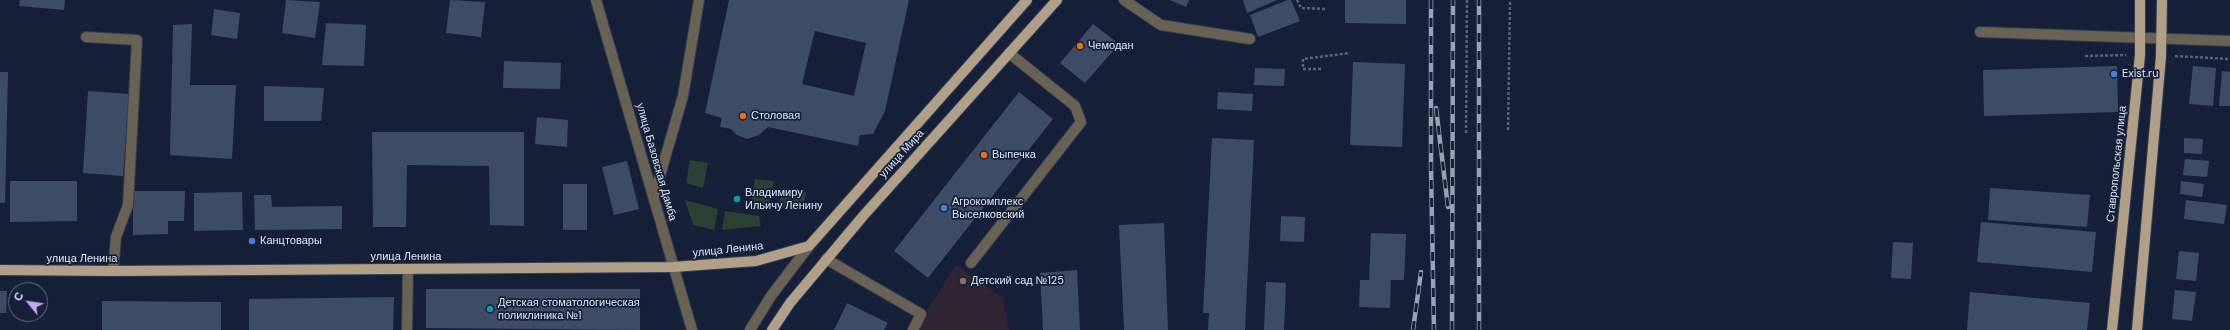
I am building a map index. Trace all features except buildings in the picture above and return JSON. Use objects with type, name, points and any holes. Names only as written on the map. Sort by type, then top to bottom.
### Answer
[{"type":"main road","name":"улица Мира","points":[[810,246],[1027,0]]},
{"type":"main road","name":"улица Мира","points":[[772,330],[790,303],[826,259],[1057,0]]},
{"type":"main road","name":"Ставропольская улица","points":[[2112,330],[2141,38],[2140,0]]},
{"type":"main road","points":[[2137,330],[2162,39],[2162,0]]},
{"type":"main road","name":"улица Ленина","points":[[0,270],[113,272],[673,267],[756,261],[810,246]]},
{"type":"street","name":"улица Базовская Дамба","points":[[596,0],[692,330]]},
{"type":"street","points":[[654,196],[682,96],[699,0]]},
{"type":"street","points":[[1124,0],[1161,25],[1250,39]]},
{"type":"street","points":[[1980,32],[2230,41]]},
{"type":"street","points":[[86,36],[137,40],[128,205],[116,237],[113,272]]},
{"type":"street","points":[[971,263],[1081,122],[1075,106],[1009,53]]},
{"type":"street","name":"улица Мира","points":[[750,330],[771,296],[810,246]]},
{"type":"street","points":[[826,259],[921,314],[913,330]]},
{"type":"street","points":[[407,330],[408,269]]},
{"type":"path","points":[[1298,0],[1301,8],[1327,9]]},
{"type":"path","points":[[1466,133],[1467,0]]},
{"type":"path","points":[[1508,130],[1510,0]]},
{"type":"path","points":[[1321,69],[1304,69],[1303,59],[1350,53]]},
{"type":"path","points":[[2085,56],[2115,56]]},
{"type":"shaded area","name":"Детский сад №125","points":[[956,265],[1003,298],[1009,330],[915,330]]},
{"type":"green space","points":[[690,160],[708,163],[703,188],[686,183]]},
{"type":"green space","points":[[755,179],[774,181],[769,206],[751,203]]},
{"type":"green space","points":[[782,188],[806,192],[804,204],[794,209],[779,208]]},
{"type":"green space","points":[[685,200],[718,209],[714,230],[693,225]]},
{"type":"green space","points":[[725,211],[759,216],[761,226],[722,230]]},
{"type":"railway","points":[[1431,0],[1431,168],[1434,330]]},
{"type":"railway","points":[[1452,330],[1453,0]]},
{"type":"railway","points":[[1479,0],[1479,330]]},
{"type":"railway","points":[[1436,108],[1448,207]]},
{"type":"railway","points":[[1413,330],[1421,272]]},
{"type":"place","name":"Чемодан","points":[[1080,46]]},
{"type":"place","name":"Exist.ru","points":[[2114,74]]},
{"type":"place","name":"Столовая","points":[[743,116]]},
{"type":"place","name":"Выпечка","points":[[984,155]]},
{"type":"place","name":"Владимиру Ильичу Ленину","points":[[737,199]]},
{"type":"place","name":"Агрокомплекс Выселковский","points":[[944,208]]},
{"type":"place","name":"Канцтовары","points":[[252,241]]},
{"type":"place","name":"Детский сад №125","points":[[963,281]]},
{"type":"place","name":"Детская стоматологическая поликлиника №1","points":[[490,309]]}]
